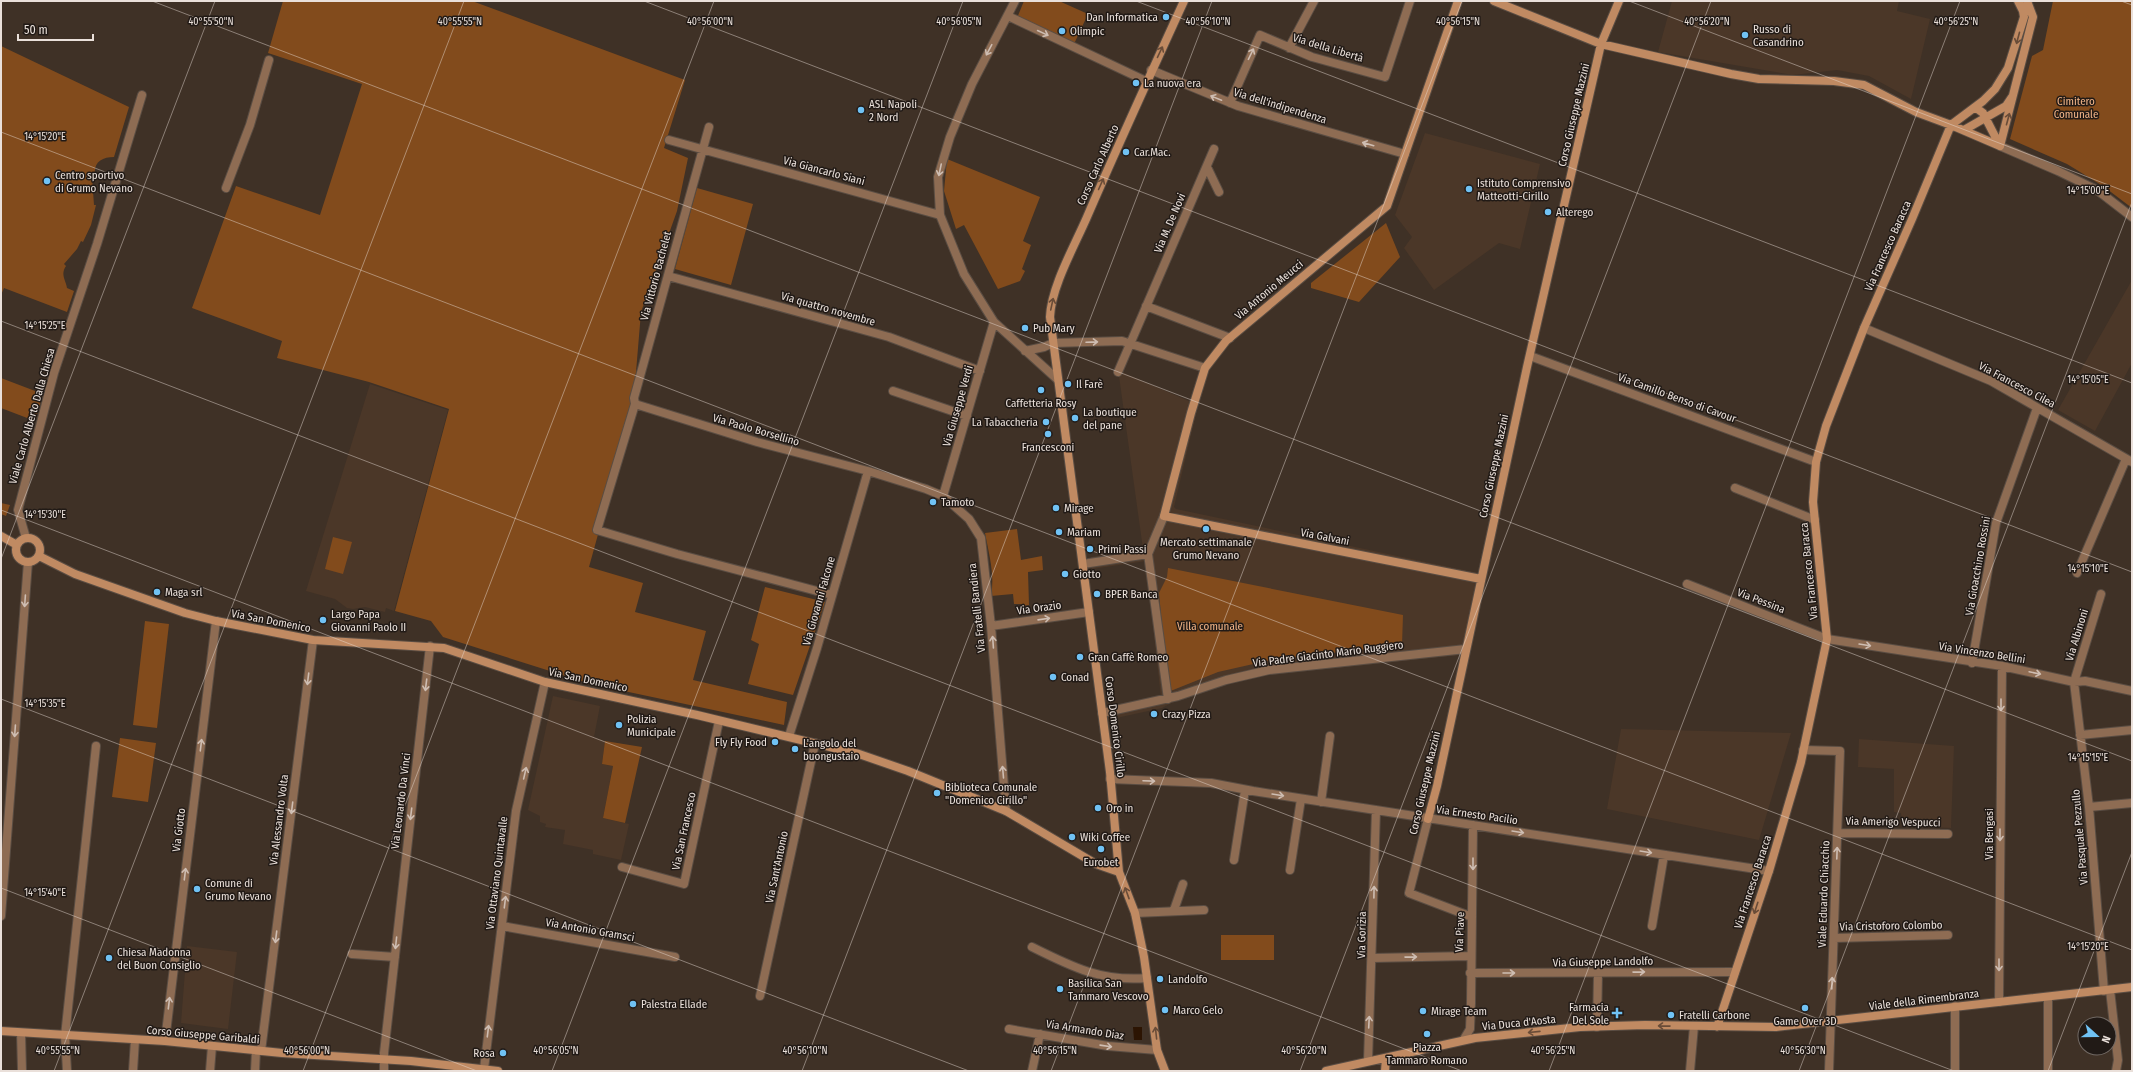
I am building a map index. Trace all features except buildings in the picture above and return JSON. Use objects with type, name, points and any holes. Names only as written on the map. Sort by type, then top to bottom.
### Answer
[{"type":"street","points":[[1014,1],[1008,16],[972,84],[950,137],[938,177],[940,214],[964,274],[994,322],[1057,381]]},
{"type":"street","name":"Corso Carlo Alberto","points":[[1057,381],[1050,317],[1054,294],[1146,81],[1184,1]]},
{"type":"street","points":[[1289,48],[1314,1]]},
{"type":"street","name":"Via della Libertà","points":[[1230,103],[1260,35],[1289,48],[1385,77],[1410,1]]},
{"type":"street","name":"Via Antonio Meucci","points":[[1148,554],[1164,516],[1191,413],[1205,368],[1230,338],[1387,206],[1458,1]]},
{"type":"street","points":[[1494,1],[1506,3],[1601,44],[1731,74],[1759,79],[1834,81],[1864,85],[1916,112],[1964,130],[2058,171],[2097,190],[2132,217]]},
{"type":"street","points":[[1601,44],[1619,1]]},
{"type":"street","points":[[1951,125],[1989,95],[1995,89],[2008,68],[2024,18],[2023,11],[2018,1]]},
{"type":"street","points":[[2000,146],[2015,93],[2033,17],[2027,1]]},
{"type":"street","points":[[1008,16],[1146,81]]},
{"type":"street","name":"Corso Giuseppe Mazzini","points":[[1472,917],[1409,893],[1437,786],[1530,356],[1601,44]]},
{"type":"street","points":[[226,188],[250,125],[268,60]]},
{"type":"street","name":"Via dell'indipendenza","points":[[1151,70],[1230,103],[1405,154]]},
{"type":"street","points":[[1964,130],[2006,106],[2015,93]]},
{"type":"street","name":"Viale Carlo Alberto Dalla Chiesa","points":[[26,538],[18,510],[54,373],[97,244],[142,95]]},
{"type":"street","points":[[1989,95],[1985,102],[1986,107],[1991,111],[1997,111]]},
{"type":"street","points":[[1975,107],[1986,117],[2000,146]]},
{"type":"street","name":"Via Francesco Baracca","points":[[1717,1027],[1768,871],[1803,750],[1827,639],[1813,502],[1816,462],[1826,426],[1864,328],[1951,125]]},
{"type":"street","name":"Via Vittorio Bachelet","points":[[708,128],[634,398],[637,405],[597,530],[677,554],[832,595]]},
{"type":"street","name":"Via Giancarlo Siani","points":[[669,140],[940,214]]},
{"type":"street","name":"Via M. De Novi","points":[[1130,343],[1214,149]]},
{"type":"street","points":[[1207,167],[1219,192]]},
{"type":"street","name":"Via quattro novembre","points":[[668,276],[889,337],[980,371]]},
{"type":"street","points":[[1146,306],[1230,338]]},
{"type":"street","name":"Via Giuseppe Verdi","points":[[943,496],[994,322]]},
{"type":"street","name":"Via Francesco Cilea","points":[[1864,328],[1991,381],[2129,460]]},
{"type":"street","points":[[1025,351],[1044,347],[1052,343],[1122,341],[1205,368]]},
{"type":"street","points":[[1118,372],[1130,343]]},
{"type":"street","name":"Via Camillo Benso di Cavour","points":[[1530,356],[1816,462]]},
{"type":"street","name":"Corso Domenico Cirillo","points":[[1057,381],[1102,713],[1119,872],[1135,913],[1147,978],[1157,1050],[1165,1071]]},
{"type":"street","points":[[894,391],[967,416]]},
{"type":"street","name":"Via Paolo Borsellino","points":[[637,405],[757,442],[868,471]]},
{"type":"street","name":"Via Gioacchino Rossini","points":[[1972,663],[1996,522],[2037,408]]},
{"type":"street","points":[[2077,573],[2129,460]]},
{"type":"street","name":"Via Fratelli Bandiera","points":[[868,471],[943,496],[969,519],[981,538],[991,626],[1006,811]]},
{"type":"street","name":"Via Giovanni Falcone","points":[[789,736],[868,471]]},
{"type":"street","points":[[1735,488],[1815,520]]},
{"type":"street","name":"Via Galvani","points":[[1164,516],[1481,579]]},
{"type":"street","points":[[1,536],[17,545]]},
{"type":"street","points":[[26,538],[37,541],[40,548],[39,556],[34,561],[28,562],[18,556],[17,545],[26,538]]},
{"type":"street","points":[[1083,564],[1148,554],[1168,699]]},
{"type":"street","name":"Via San Domenico","points":[[39,556],[75,574],[185,613],[216,621],[313,640],[430,646],[462,654],[544,686],[719,720],[859,754],[908,771],[1006,811],[1096,864],[1119,872]]},
{"type":"street","points":[[1,916],[28,562]]},
{"type":"street","name":"Via Pessina","points":[[1687,584],[1827,639]]},
{"type":"street","name":"Via Albinoni","points":[[2074,682],[2101,594]]},
{"type":"street","name":"Via Orazio","points":[[991,626],[1089,612]]},
{"type":"street","name":"Via Giotto","points":[[165,1041],[216,621]]},
{"type":"street","name":"Via Vincenzo Bellini","points":[[1827,639],[1972,663],[2002,666],[2074,682],[2086,682],[2132,691]]},
{"type":"street","name":"Via Alessandro Volta","points":[[255,1071],[259,1051],[313,640]]},
{"type":"street","name":"Via Leonardo Da Vinci","points":[[384,1071],[384,1056],[430,646]]},
{"type":"street","name":"Via Padre Giacinto Mario Ruggiero","points":[[1102,713],[1168,699],[1226,680],[1269,670],[1466,649]]},
{"type":"street","name":"Via Bengasi","points":[[1999,1002],[2002,666]]},
{"type":"street","name":"Via Pasquale Pezzullo","points":[[2074,682],[2107,991],[2118,1060],[2116,1071]]},
{"type":"street","name":"Via Ottaviano Quintavalle","points":[[484,1069],[516,811],[544,686]]},
{"type":"street","name":"Via San Francesco","points":[[622,868],[684,884],[719,720]]},
{"type":"street","points":[[2080,735],[2132,730]]},
{"type":"street","points":[[1321,802],[1330,736]]},
{"type":"street","name":"Via Sant'Antonio","points":[[760,996],[815,743]]},
{"type":"street","points":[[67,1071],[64,1036],[96,746]]},
{"type":"street","name":"Viale Eduardo Chiacchio","points":[[1803,750],[1840,751],[1829,1071]]},
{"type":"street","name":"Via Ernesto Pacilio","points":[[1110,780],[1211,783],[1301,799],[1768,871]]},
{"type":"street","points":[[1234,860],[1245,790]]},
{"type":"street","points":[[1290,870],[1301,799]]},
{"type":"street","points":[[2088,807],[2132,803]]},
{"type":"street","name":"Via Gorizia","points":[[1368,1061],[1376,810]]},
{"type":"street","name":"Via Piave","points":[[1464,1039],[1470,1029],[1473,825]]},
{"type":"street","name":"Via Amerigo Vespucci","points":[[1838,833],[1948,834]]},
{"type":"street","points":[[1652,926],[1664,855]]},
{"type":"street","points":[[1174,910],[1183,884]]},
{"type":"street","points":[[1135,913],[1174,910],[1204,910]]},
{"type":"street","name":"Via Antonio Gramsci","points":[[502,926],[675,957]]},
{"type":"street","name":"Via Cristoforo Colombo","points":[[1834,938],[1948,935]]},
{"type":"street","points":[[1032,947],[1094,975],[1125,980],[1147,978]]},
{"type":"street","points":[[352,954],[395,957]]},
{"type":"street","points":[[1372,958],[1470,956]]},
{"type":"street","name":"Via Giuseppe Landolfo","points":[[1470,973],[1735,972]]},
{"type":"street","points":[[1597,1027],[1598,973]]},
{"type":"street","name":"Viale della Rimembranza","points":[[1717,1027],[1776,1027],[1831,1022],[1955,1006],[2107,991],[2132,987]]},
{"type":"street","points":[[2048,997],[2048,1071]]},
{"type":"street","points":[[1955,1006],[1955,1071]]},
{"type":"street","points":[[1690,1071],[1694,1026]]},
{"type":"street","name":"Via Duca d'Aosta","points":[[1326,1071],[1341,1069],[1368,1061],[1464,1039],[1597,1027],[1717,1027]]},
{"type":"street","name":"Via Armando Diaz","points":[[1009,1029],[1108,1046],[1157,1050]]},
{"type":"street","name":"Corso Giuseppe Garibaldi","points":[[1,1031],[165,1041],[259,1051],[384,1056],[498,1071]]},
{"type":"street","points":[[21,1033],[22,1071]]},
{"type":"street","points":[[1032,1071],[1040,1034]]},
{"type":"street","points":[[133,1071],[135,1040]]},
{"type":"street","points":[[210,1071],[212,1046]]},
{"type":"street","points":[[1385,1071],[1386,1058]]},
{"type":"shaded area","points":[[1672,1],[1899,1],[1897,11],[1930,19],[1911,99],[1869,76],[1837,70],[1793,75],[1658,52]]},
{"type":"shaded area","name":"Istituto Comprensivo Matteotti-Cirillo","points":[[1425,133],[1540,164],[1520,249],[1499,243],[1434,290],[1404,248],[1412,237],[1395,215]]},
{"type":"shaded area","points":[[2132,280],[2132,363],[2095,431],[2058,410]]},
{"type":"shaded area","name":"Mercato settimanale Grumo Nevano","points":[[1122,372],[1198,405],[1174,507],[1176,509],[1478,573],[1461,655],[1268,675],[1223,684],[1184,696],[1162,708],[1107,720],[1106,707],[1161,698],[1146,561],[1092,569],[1091,557],[1143,549],[1119,376]]},
{"type":"shaded area","points":[[370,384],[448,410],[394,611],[386,608],[385,612],[365,607],[353,609],[347,608],[335,599],[306,591]]},
{"type":"shaded area","points":[[553,696],[600,706],[594,737],[605,741],[602,764],[613,766],[603,818],[629,824],[621,860],[593,854],[593,850],[563,844],[565,830],[545,827],[546,824],[540,822],[540,816],[528,810]]},
{"type":"shaded area","points":[[1621,729],[1791,733],[1759,840],[1607,809]]},
{"type":"shaded area","points":[[1859,739],[1954,746],[1951,828],[1902,826],[1901,813],[1894,812],[1894,769],[1858,767]]},
{"type":"shaded area","points":[[187,946],[237,952],[228,1029],[181,1023]]},
{"type":"shaded area","points":[[1133,1027],[1142,1027],[1142,1040],[1134,1040]]},
{"type":"green space","points":[[283,1],[472,1],[685,80],[664,148],[688,158],[677,211],[641,312],[633,408],[589,567],[643,583],[635,612],[706,631],[693,680],[787,702],[784,725],[591,684],[443,637],[431,621],[395,611],[449,409],[369,382],[277,358],[282,341],[192,308],[236,186],[320,215],[362,84],[268,53]]},
{"type":"green space","name":"Olimpic","points":[[1024,1],[1059,1],[1088,14],[1074,44],[1017,18]]},
{"type":"green space","name":"Cimitero Comunale","points":[[2053,1],[2132,1],[2132,208],[2103,186],[2067,164],[2010,139],[2032,56],[2043,50]]},
{"type":"green space","name":"Centro sportivo di Grumo Nevano","points":[[1,46],[129,107],[114,157],[102,159],[95,167],[95,176],[92,177],[94,205],[96,205],[91,225],[83,242],[81,241],[77,249],[64,264],[66,266],[63,275],[67,288],[74,291],[67,312],[4,288],[1,295]]},
{"type":"green space","points":[[947,159],[1040,197],[1023,241],[1031,245],[1022,269],[1025,271],[1020,281],[998,289],[964,225],[956,229],[944,191]]},
{"type":"green space","points":[[697,188],[753,204],[731,285],[675,269]]},
{"type":"green space","points":[[1386,223],[1400,257],[1359,302],[1311,288],[1311,283]]},
{"type":"green space","points":[[1,378],[43,394],[35,421],[1,408]]},
{"type":"green space","points":[[1,503],[10,505],[6,516],[1,514]]},
{"type":"green space","points":[[1017,529],[1021,560],[1042,556],[1043,570],[1028,572],[1029,605],[1022,606],[1021,604],[1014,604],[1013,594],[991,596],[992,572],[985,533]]},
{"type":"green space","points":[[333,537],[352,542],[343,574],[325,569]]},
{"type":"green space","name":"Villa comunale","points":[[1168,568],[1403,615],[1402,645],[1271,660],[1218,672],[1168,692],[1159,593],[1167,577]]},
{"type":"green space","points":[[765,587],[825,602],[793,695],[748,684],[759,644],[751,640]]},
{"type":"green space","points":[[145,621],[169,624],[157,728],[133,725]]},
{"type":"green space","points":[[120,738],[156,743],[148,802],[112,797]]},
{"type":"green space","points":[[605,741],[642,747],[625,823],[603,818],[613,766],[602,764]]},
{"type":"green space","points":[[1221,935],[1274,935],[1274,960],[1221,960]]},
{"type":"place","name":"Dan Informatica","points":[[1166,17]]},
{"type":"place","name":"Olimpic","points":[[1062,31]]},
{"type":"place","name":"Russo di Casandrino","points":[[1745,35]]},
{"type":"place","name":"La nuova era","points":[[1136,83]]},
{"type":"place","name":"ASL Napoli 2 Nord","points":[[861,110]]},
{"type":"place","name":"Car.Mac.","points":[[1126,152]]},
{"type":"place","name":"Centro sportivo di Grumo Nevano","points":[[47,181]]},
{"type":"place","name":"Istituto Comprensivo Matteotti-Cirillo","points":[[1469,189]]},
{"type":"place","name":"Alterego","points":[[1548,212]]},
{"type":"place","name":"Pub Mary","points":[[1025,328]]},
{"type":"place","name":"Il Farè","points":[[1068,384]]},
{"type":"place","name":"Caffetteria Rosy","points":[[1041,390]]},
{"type":"place","name":"La boutique del pane","points":[[1075,418]]},
{"type":"place","name":"La Tabaccheria","points":[[1046,422]]},
{"type":"place","name":"Francesconi","points":[[1048,434]]},
{"type":"place","name":"Tamoto","points":[[933,502]]},
{"type":"place","name":"Mirage","points":[[1056,508]]},
{"type":"place","name":"Mercato settimanale Grumo Nevano","points":[[1206,529]]},
{"type":"place","name":"Mariam","points":[[1059,532]]},
{"type":"place","name":"Primi Passi","points":[[1090,549]]},
{"type":"place","name":"Giotto","points":[[1065,574]]},
{"type":"place","name":"Maga srl","points":[[157,592]]},
{"type":"place","name":"BPER Banca","points":[[1097,594]]},
{"type":"place","name":"Largo Papa Giovanni Paolo II","points":[[323,620]]},
{"type":"place","name":"Gran Caffè Romeo","points":[[1080,657]]},
{"type":"place","name":"Conad","points":[[1053,677]]},
{"type":"place","name":"Crazy Pizza","points":[[1154,714]]},
{"type":"place","name":"Polizia Municipale","points":[[619,725]]},
{"type":"place","name":"Fly Fly Food","points":[[775,742]]},
{"type":"place","name":"L'angolo del buongustaio","points":[[795,749]]},
{"type":"place","name":"Biblioteca Comunale \"Domenico Cirillo\"","points":[[937,793]]},
{"type":"place","name":"Oro in","points":[[1098,808]]},
{"type":"place","name":"Wiki Coffee","points":[[1072,837]]},
{"type":"place","name":"Eurobet","points":[[1101,849]]},
{"type":"place","name":"Comune di Grumo Nevano","points":[[197,889]]},
{"type":"place","name":"Chiesa Madonna del Buon Consiglio","points":[[109,958]]},
{"type":"place","name":"Landolfo","points":[[1160,979]]},
{"type":"place","name":"Basilica San Tammaro Vescovo","points":[[1060,989]]},
{"type":"place","name":"Palestra Ellade","points":[[633,1004]]},
{"type":"place","name":"Game Over 3D","points":[[1805,1008]]},
{"type":"place","name":"Marco Gelo","points":[[1165,1010]]},
{"type":"place","name":"Mirage Team","points":[[1423,1011]]},
{"type":"place","name":"Farmacia Del Sole","points":[[1617,1013]]},
{"type":"place","name":"Fratelli Carbone","points":[[1671,1015]]},
{"type":"place","name":"Piazza Tammaro Romano","points":[[1427,1034]]},
{"type":"place","name":"Rosa","points":[[503,1053]]}]
